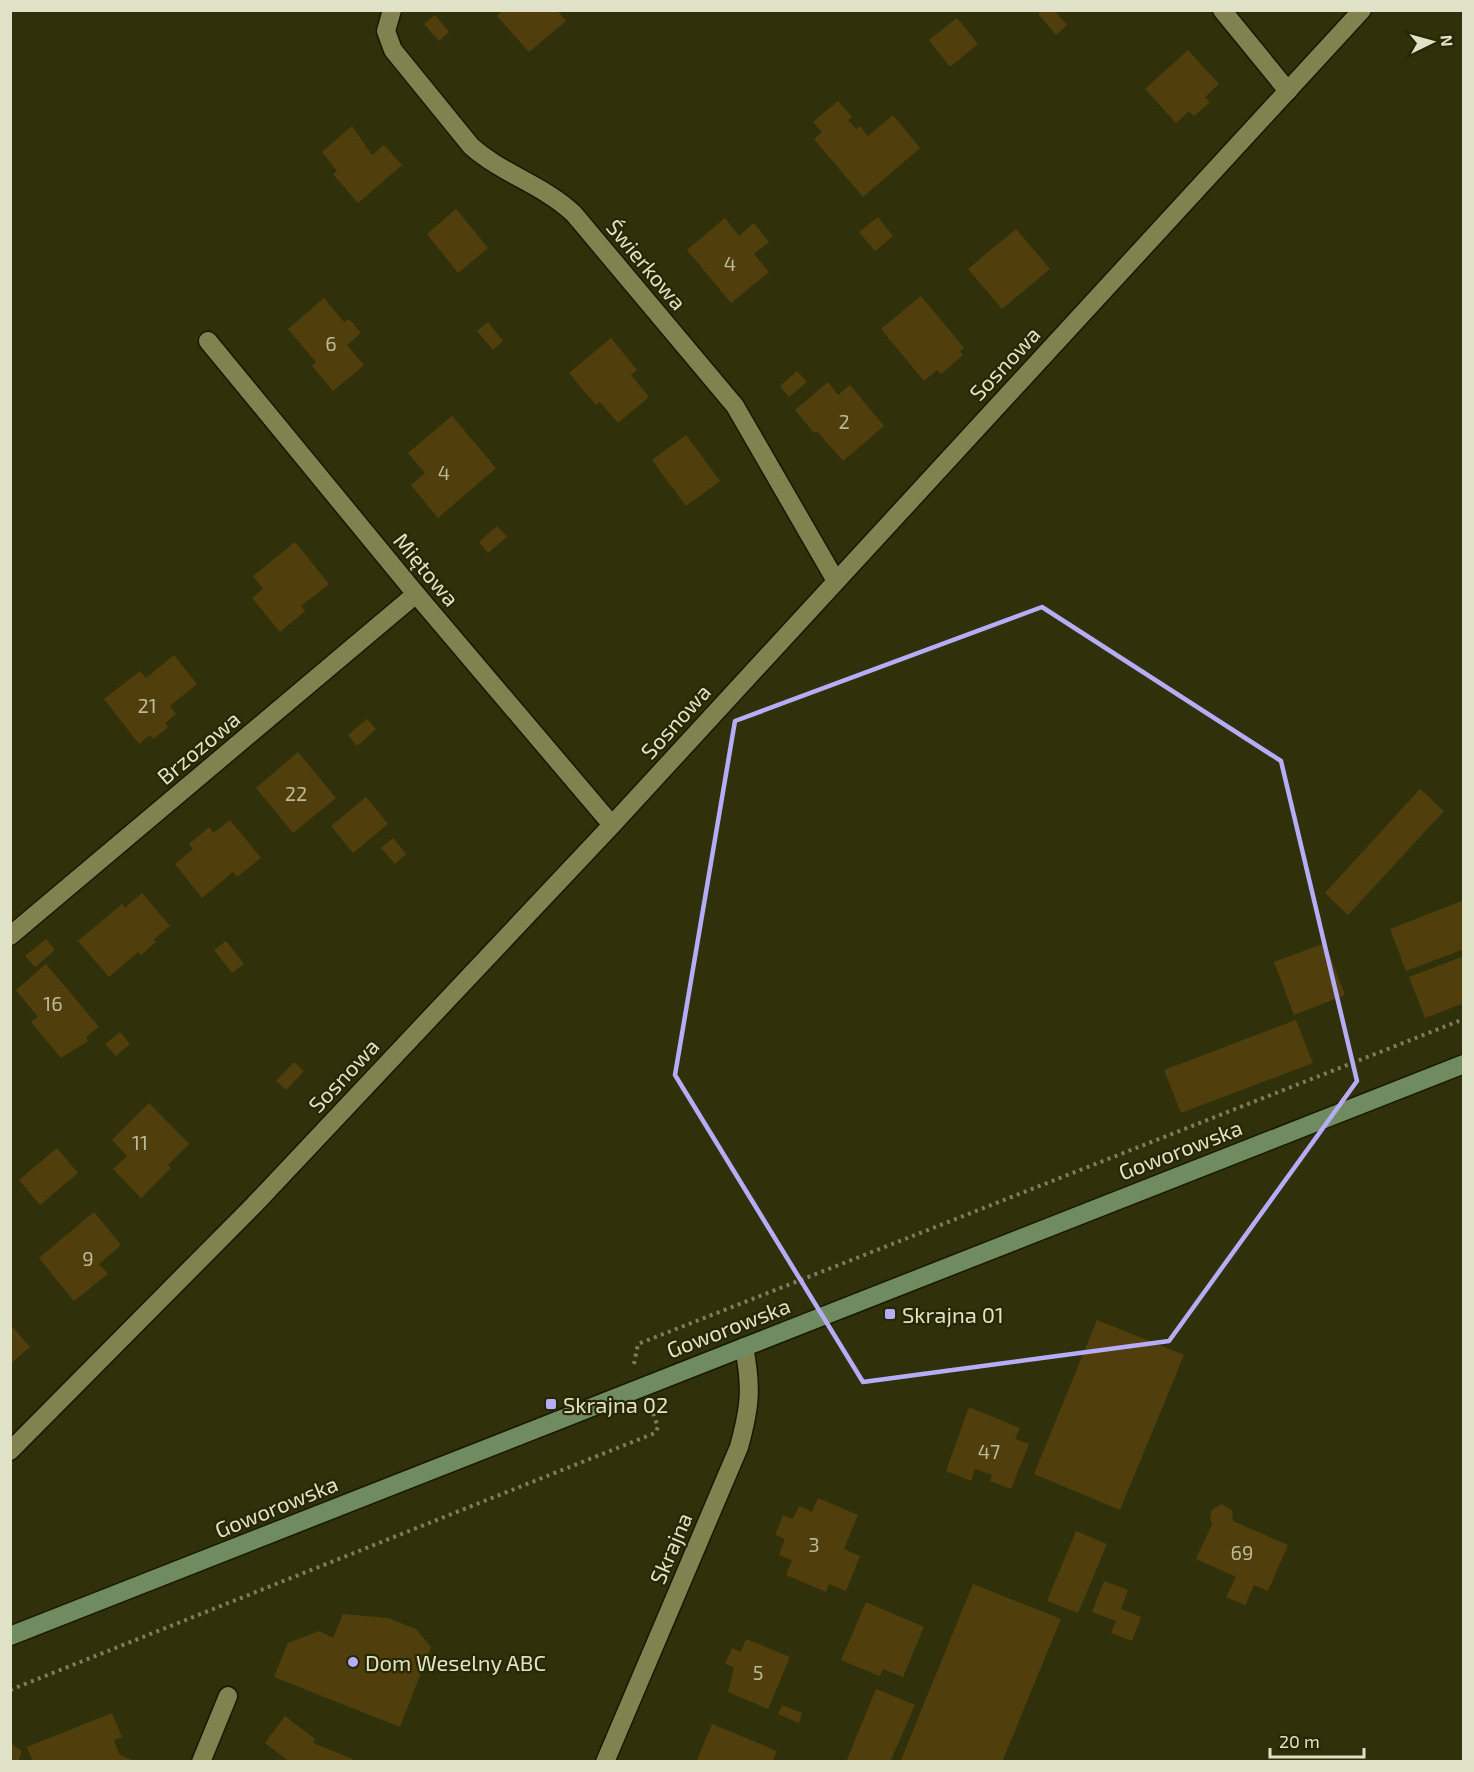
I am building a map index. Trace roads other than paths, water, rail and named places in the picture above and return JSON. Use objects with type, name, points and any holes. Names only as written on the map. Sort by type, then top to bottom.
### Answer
[{"type":"main road","name":"Goworowska","points":[[10,1636],[1464,1064]]},
{"type":"street","points":[[1222,10],[1288,91]]},
{"type":"street","name":"Sosnowa","points":[[10,1451],[262,1196],[612,825],[1362,10]]},
{"type":"street","name":"Świerkowa","points":[[390,14],[386,31],[393,50],[471,147],[483,157],[561,202],[574,214],[735,406],[836,581]]},
{"type":"street","name":"Miętowa","points":[[208,341],[416,594],[612,825]]},
{"type":"street","name":"Brzozowa","points":[[10,936],[416,594]]},
{"type":"street","name":"Skrajna","points":[[605,1761],[739,1447],[749,1402],[751,1380],[744,1347]]},
{"type":"street","points":[[201,1761],[228,1696]]},
{"type":"place","name":"Skrajna 01","points":[[890,1314]]},
{"type":"place","name":"Skrajna 02","points":[[551,1404]]},
{"type":"place","name":"Dom Weselny ABC","points":[[353,1662]]}]
